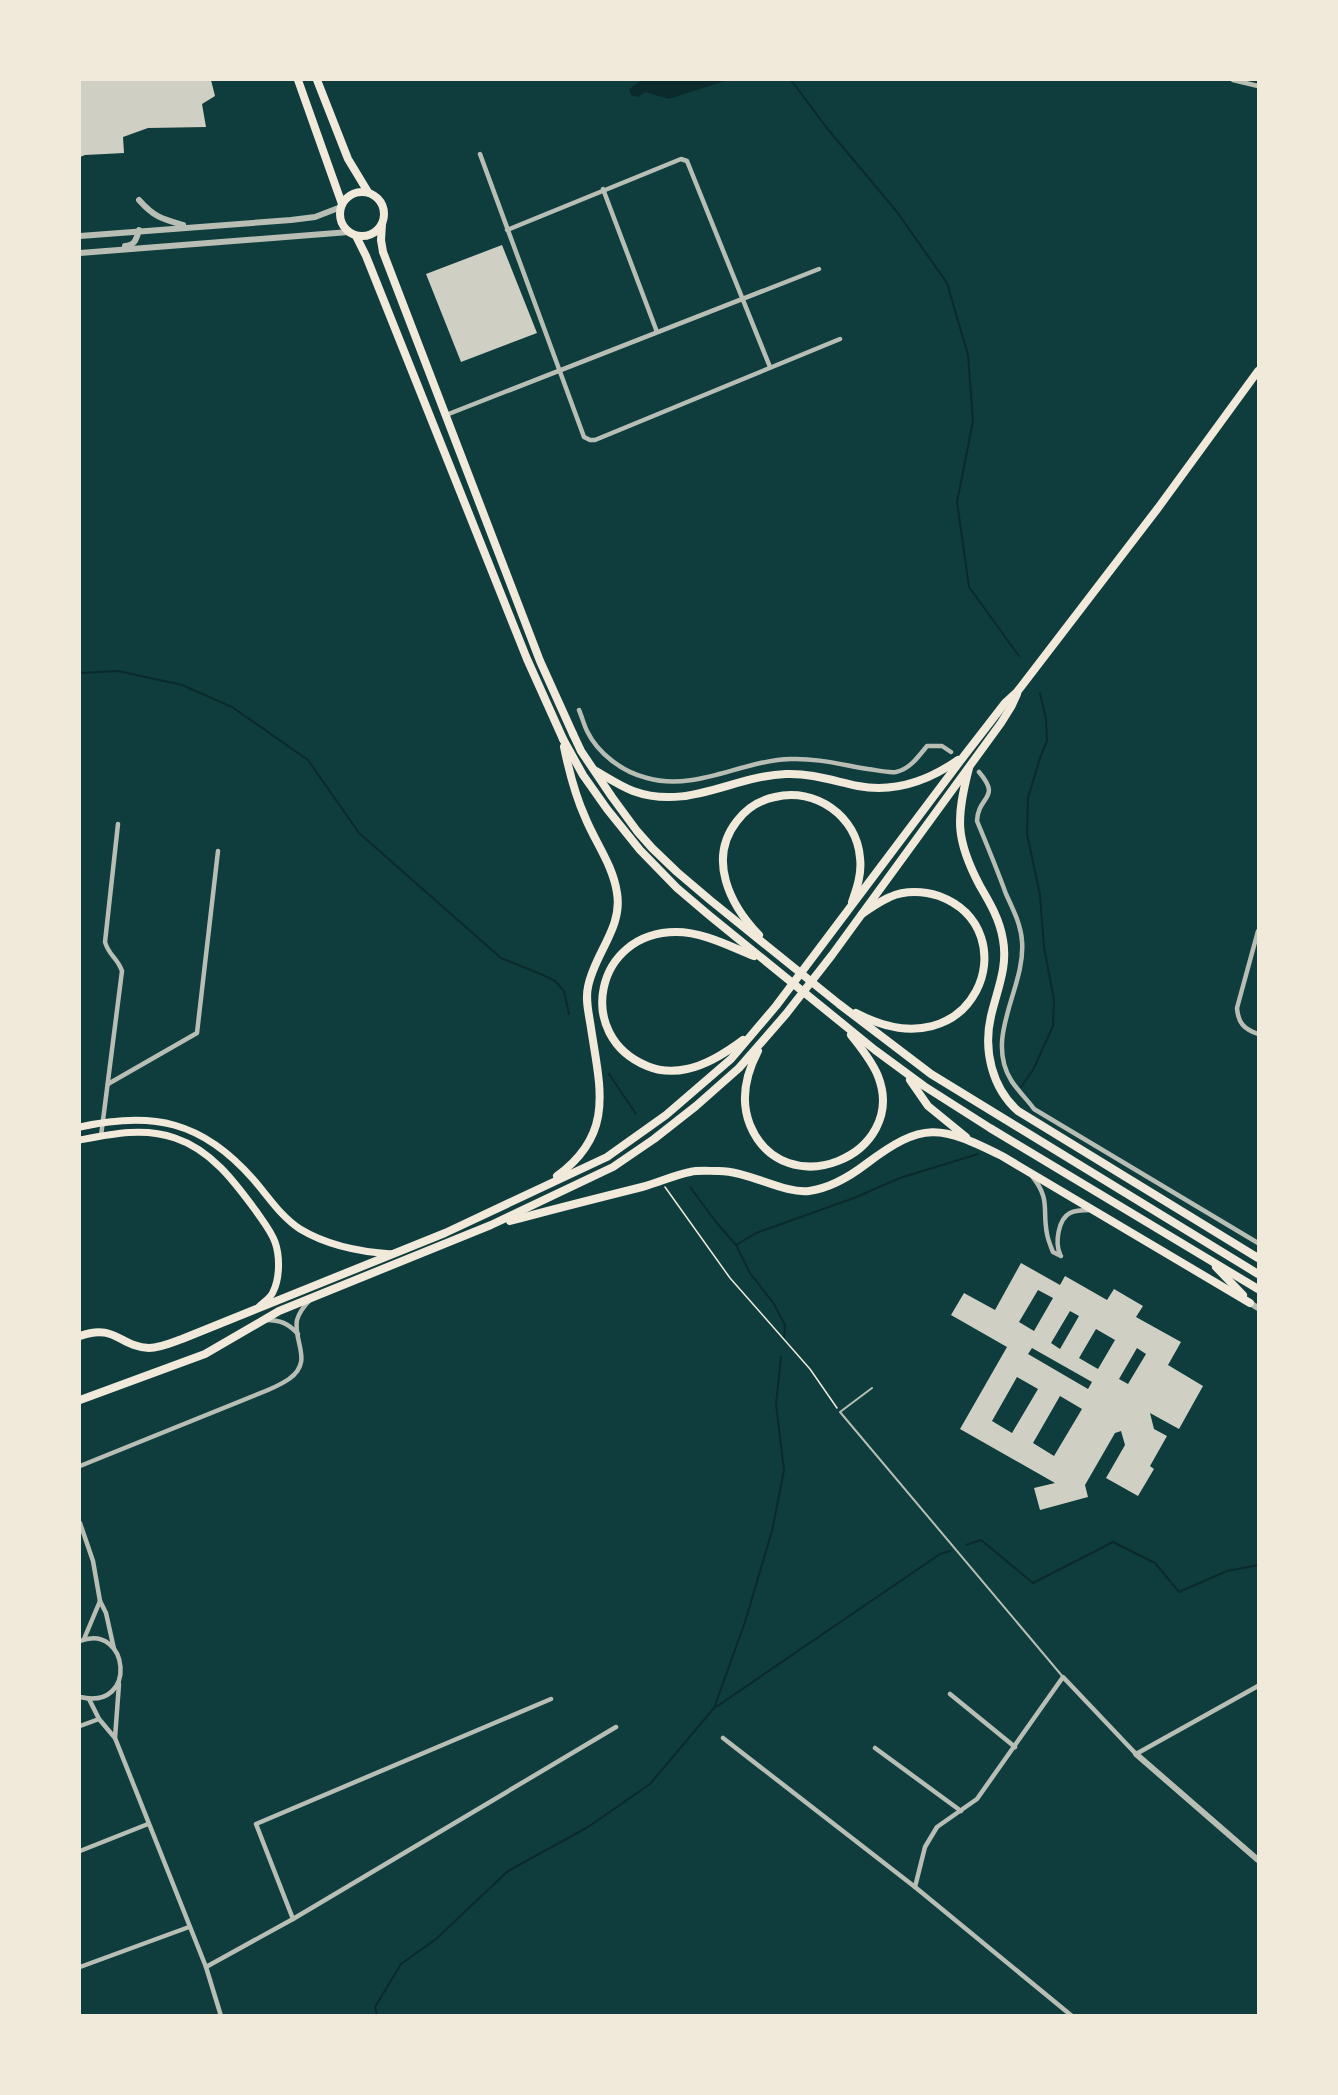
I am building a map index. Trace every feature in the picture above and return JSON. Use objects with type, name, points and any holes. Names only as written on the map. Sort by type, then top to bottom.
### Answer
[{"type":"main road","points":[[298,80],[341,206],[342,224],[352,234],[366,256],[527,659],[563,739],[583,775],[640,850],[685,895],[906,1073],[990,1128],[1258,1289]]},
{"type":"main road","points":[[317,80],[348,159],[368,192],[381,202],[384,213],[381,240],[383,252],[540,661],[573,735],[593,770],[637,831],[677,872],[838,1004],[931,1074],[1258,1274]]},
{"type":"main road","points":[[341,206],[351,194],[368,192]]},
{"type":"main road","points":[[352,234],[370,235],[382,224]]},
{"type":"main road","points":[[80,1336],[104,1331],[135,1345],[155,1347],[182,1339],[445,1233],[607,1157],[647,1129],[710,1078],[754,1032],[823,946],[964,756],[1005,704],[1017,693],[1158,508],[1258,371]]},
{"type":"main road","points":[[80,1400],[205,1354],[261,1321],[311,1298],[491,1226],[614,1167],[674,1124],[718,1087],[764,1041],[786,1014],[832,955],[1001,723],[1017,693]]},
{"type":"main road","points":[[543,1186],[571,1166],[584,1149],[598,1120],[600,1079],[586,1001],[587,987],[614,928],[619,904],[610,870],[584,816],[568,766],[563,739]]},
{"type":"main road","points":[[593,770],[629,790],[649,795],[675,797],[706,793],[765,776],[789,774],[814,776],[869,787],[900,786],[931,776],[964,756]]},
{"type":"main road","points":[[970,764],[959,811],[961,841],[966,859],[998,921],[1004,947],[1004,970],[988,1035],[992,1068],[1007,1102],[1018,1112],[1258,1255]]},
{"type":"main road","points":[[781,957],[742,916],[732,900],[724,875],[722,859],[726,841],[733,826],[751,807],[774,797],[791,795],[816,799],[838,813],[853,833],[861,858],[860,876],[850,909]]},
{"type":"main road","points":[[838,1004],[869,1020],[907,1028],[927,1028],[945,1022],[961,1012],[974,997],[981,980],[984,951],[978,933],[968,916],[945,898],[926,893],[897,894],[859,916]]},
{"type":"main road","points":[[754,1032],[706,1063],[678,1071],[659,1070],[633,1059],[619,1047],[605,1022],[602,996],[606,978],[619,955],[633,944],[657,934],[676,932],[694,934],[763,959]]},
{"type":"main road","points":[[764,1041],[753,1060],[745,1086],[744,1104],[752,1130],[769,1151],[784,1161],[810,1167],[828,1166],[852,1155],[865,1144],[875,1129],[882,1104],[881,1086],[872,1062],[843,1024]]},
{"type":"main road","points":[[906,1073],[928,1106],[969,1140],[1027,1170],[1250,1303]]},
{"type":"main road","points":[[80,1127],[103,1122],[145,1119],[178,1125],[229,1155],[283,1215],[299,1228],[319,1239],[344,1247],[363,1252],[392,1254]]},
{"type":"main road","points":[[491,1226],[661,1182],[690,1172],[720,1171],[750,1176],[778,1186],[807,1191],[829,1186],[850,1177],[890,1146],[911,1136],[932,1131],[969,1140]]},
{"type":"main road","points":[[80,1140],[121,1132],[144,1132],[175,1137],[200,1149],[218,1164],[237,1185],[267,1226],[275,1241],[278,1275],[273,1293],[256,1309]]},
{"type":"main road","points":[[1210,1259],[1250,1303]]},
{"type":"street","points":[[1233,80],[1258,86]]},
{"type":"street","points":[[480,154],[584,437],[595,440],[840,339]]},
{"type":"street","points":[[507,230],[603,189],[685,159],[770,367]]},
{"type":"street","points":[[603,189],[657,332]]},
{"type":"street","points":[[139,201],[150,213],[159,218],[189,227]]},
{"type":"street","points":[[80,236],[291,220],[315,217],[341,206]]},
{"type":"street","points":[[81,253],[132,245],[136,241],[139,230]]},
{"type":"street","points":[[81,253],[352,234]]},
{"type":"street","points":[[446,415],[819,269]]},
{"type":"street","points":[[579,710],[592,740],[614,762],[645,778],[669,782],[688,781],[768,761],[791,759],[892,772],[908,768],[927,746],[942,746],[951,752]]},
{"type":"street","points":[[979,772],[988,783],[990,790],[979,810],[977,821],[1017,919],[1022,941],[1021,964],[1002,1042],[1004,1060],[1012,1081],[1034,1109],[1258,1243]]},
{"type":"street","points":[[101,1136],[122,971],[119,961],[108,952],[105,942],[118,824]]},
{"type":"street","points":[[108,1084],[197,1033],[218,851]]},
{"type":"street","points":[[1258,932],[1237,1008],[1238,1021],[1247,1031],[1258,1034]]},
{"type":"street","points":[[1027,1170],[1040,1185],[1046,1202],[1047,1235],[1053,1252],[1061,1256],[1058,1252],[1057,1241],[1063,1219],[1069,1213],[1078,1210],[1095,1210]]},
{"type":"street","points":[[80,1466],[268,1390],[291,1378],[301,1363],[302,1349],[297,1318],[311,1298]]},
{"type":"street","points":[[1250,1303],[1258,1308]]},
{"type":"street","points":[[261,1321],[284,1322],[298,1334]]},
{"type":"street","points":[[80,1523],[93,1561],[100,1601],[106,1613],[114,1649],[121,1662],[115,1738]]},
{"type":"street","points":[[100,1601],[82,1640],[101,1640],[114,1649]]},
{"type":"street","points":[[915,1887],[925,1847],[937,1827],[977,1799],[1063,1677],[1136,1754],[1258,1860]]},
{"type":"street","points":[[80,1697],[89,1699],[105,1696],[114,1690],[119,1682]]},
{"type":"street","points":[[1136,1754],[1258,1686]]},
{"type":"street","points":[[950,1694],[1015,1747]]},
{"type":"street","points":[[89,1699],[99,1719],[115,1738],[206,1967],[219,2015]]},
{"type":"street","points":[[293,1919],[256,1824],[551,1699]]},
{"type":"street","points":[[80,1726],[99,1719]]},
{"type":"street","points":[[206,1967],[293,1919],[616,1727]]},
{"type":"street","points":[[723,1738],[915,1887],[1072,2016]]},
{"type":"street","points":[[875,1748],[961,1811]]},
{"type":"street","points":[[80,1851],[148,1824]]},
{"type":"street","points":[[80,1967],[189,1927]]},
{"type":"lane","points":[[872,1388],[840,1412],[1063,1677]]},
{"type":"path","points":[[661,1182],[730,1278],[810,1369],[840,1412]]},
{"type":"water","points":[[642,80],[728,80],[669,99],[645,92],[638,97],[631,95],[629,89]]},
{"type":"building","points":[[80,80],[211,80],[215,96],[202,104],[206,127],[148,128],[123,137],[124,153],[80,157]]},
{"type":"building","points":[[502,245],[537,333],[461,362],[426,274]]},
{"type":"building","points":[[1021,1263],[1060,1285],[1065,1276],[1107,1300],[1114,1289],[1143,1306],[1136,1317],[1181,1342],[1168,1365],[1203,1386],[1179,1429],[1150,1413],[1154,1429],[1167,1436],[1150,1466],[1154,1469],[1138,1496],[1106,1478],[1125,1445],[1121,1431],[1115,1433],[1085,1485],[1088,1497],[1040,1510],[1034,1488],[1055,1483],[960,1429],[1007,1347],[951,1315],[964,1293],[995,1310]],"holes":[[[1038,1290],[1053,1298],[1034,1331],[1019,1322]],[[1070,1311],[1079,1316],[1060,1349],[1051,1343]],[[1096,1329],[1115,1340],[1098,1369],[1079,1358]],[[1032,1348],[1092,1382],[1088,1389],[1028,1354]],[[1137,1348],[1146,1354],[1128,1384],[1119,1379]],[[1017,1377],[1038,1389],[1012,1433],[992,1421]],[[1060,1396],[1082,1409],[1054,1456],[1033,1443]]]},
{"type":"waterway","points":[[791,80],[826,127],[897,212],[947,283],[968,355],[973,421],[957,502],[969,587],[1019,656]]},
{"type":"waterway","points":[[80,673],[118,671],[182,685],[232,707],[308,760],[359,833],[501,958],[555,981],[564,991],[569,1014]]},
{"type":"waterway","points":[[1021,1087],[1033,1070],[1053,1026],[1054,1000],[1044,947],[1040,895],[1027,834],[1028,798],[1047,741],[1046,719],[1040,693]]},
{"type":"waterway","points":[[609,1074],[636,1114]]},
{"type":"waterway","points":[[736,1245],[756,1233],[854,1198],[900,1178],[978,1154]]},
{"type":"waterway","points":[[690,1187],[736,1245],[750,1273],[774,1304],[785,1325],[784,1338]]},
{"type":"waterway","points":[[377,2016],[375,2007],[401,1964],[436,1939],[508,1871],[588,1827],[650,1784],[714,1708],[745,1622],[772,1531],[784,1470],[776,1404],[781,1357]]},
{"type":"waterway","points":[[966,1545],[981,1540],[1033,1583],[1113,1542],[1155,1563],[1179,1592],[1227,1571],[1258,1565]]},
{"type":"waterway","points":[[716,1707],[940,1554],[950,1551]]}]
